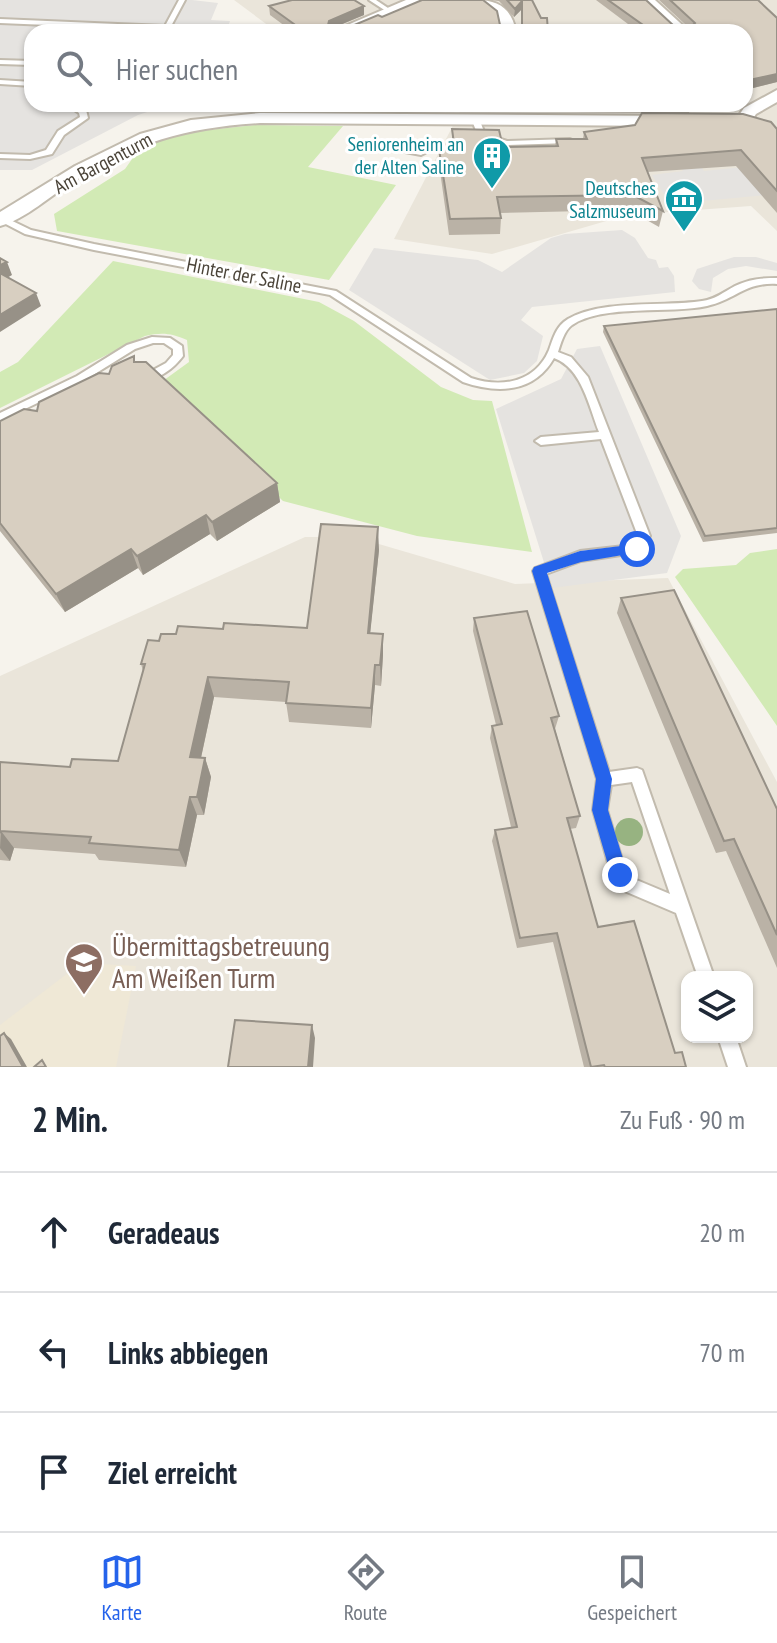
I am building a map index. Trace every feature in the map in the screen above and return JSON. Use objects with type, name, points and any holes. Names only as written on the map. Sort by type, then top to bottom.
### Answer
[{"type":"street","points":[[359,24],[418,0]]},
{"type":"street","points":[[483,0],[506,16],[508,24]]},
{"type":"street","points":[[647,0],[674,24]]},
{"type":"street","points":[[753,111],[777,95]]},
{"type":"street","name":"Am Bargenturm","points":[[0,219],[121,148],[195,124],[256,112]]},
{"type":"street","name":"Am Bargenturm","points":[[292,112],[475,118],[501,112]]},
{"type":"street","name":"Am Bargenturm","points":[[512,112],[630,128],[684,121]]},
{"type":"street","points":[[720,121],[751,112]]},
{"type":"lane","points":[[169,24],[182,0]]},
{"type":"lane","points":[[372,0],[391,12]]},
{"type":"lane","points":[[0,21],[72,24]]},
{"type":"lane","points":[[0,62],[24,63]]},
{"type":"lane","points":[[0,82],[24,84]]},
{"type":"lane","points":[[0,156],[30,157],[49,152],[61,133],[84,118],[83,112]]},
{"type":"lane","points":[[475,118],[482,136],[507,143],[580,140]]},
{"type":"lane","points":[[373,144],[421,153]]},
{"type":"lane","name":"Hinter der Saline","points":[[0,219],[28,232],[68,241],[333,293],[481,386],[514,385],[537,375],[552,354]]},
{"type":"lane","points":[[683,908],[621,881],[600,810],[604,779],[539,571],[580,556],[627,552],[642,544],[644,536],[583,377],[567,359],[552,354],[560,334],[570,322],[593,314],[705,304],[719,300],[735,287],[754,280],[777,281]]},
{"type":"lane","points":[[0,417],[93,371],[131,347],[152,340],[166,340],[178,348],[178,356],[170,365],[146,378]]},
{"type":"lane","points":[[93,371],[102,380]]},
{"type":"lane","points":[[23,406],[31,416]]},
{"type":"lane","points":[[541,441],[605,435]]},
{"type":"lane","points":[[604,779],[637,775],[704,971]]},
{"type":"lane","points":[[729,1043],[737,1067]]},
{"type":"shaded area","points":[[0,0],[192,0],[218,3],[211,20],[230,21],[229,24],[24,24],[24,112],[147,112],[32,170],[0,170]]},
{"type":"shaded area","points":[[234,0],[777,0],[777,231],[751,206],[627,215],[492,254],[394,239],[460,112],[753,112],[753,24],[266,24]]},
{"type":"shaded area","points":[[681,139],[704,171],[775,164],[777,194],[670,204],[652,175],[683,171],[665,141]]},
{"type":"shaded area","points":[[622,230],[635,238],[648,258],[656,260],[659,268],[668,267],[674,276],[675,292],[532,307],[521,320],[543,336],[537,361],[524,373],[490,380],[349,290],[374,248],[478,260],[502,272],[551,238],[565,234]]},
{"type":"shaded area","points":[[734,257],[756,257],[777,263],[777,271],[746,266],[728,269],[713,278],[711,292],[699,289],[692,281],[697,269]]},
{"type":"shaded area","points":[[600,346],[681,536],[667,573],[552,588],[496,409],[561,379],[577,349]]},
{"type":"shaded area","points":[[305,537],[355,537],[515,584],[668,578],[777,782],[777,1067],[0,1067],[0,676]]},
{"type":"shaded area","name":"Übermittagsbetreuung Am Weißen Turm","points":[[81,963],[136,966],[116,1067],[0,1067],[0,1025]]},
{"type":"green space","points":[[255,125],[343,126],[308,167],[396,185],[329,280],[57,231],[54,214],[125,169],[137,152],[163,139],[199,131]]},
{"type":"green space","points":[[113,261],[319,302],[354,321],[441,387],[473,400],[492,401],[532,552],[417,536],[283,501],[160,383],[189,362],[187,340],[176,336],[145,336],[0,408],[0,372],[18,362]]},
{"type":"green space","points":[[777,549],[777,726],[675,577],[683,569],[736,565],[750,553]]},
{"type":"building","points":[[292,0],[354,0],[364,6],[328,24],[294,24],[269,6]]},
{"type":"building","points":[[422,0],[483,0],[497,11],[500,24],[357,24]]},
{"type":"building","points":[[507,0],[532,0],[541,18],[547,18],[547,24],[522,24],[522,1],[515,9]]},
{"type":"building","points":[[608,0],[646,0],[672,24],[642,24]]},
{"type":"building","points":[[670,0],[758,0],[777,18],[777,74],[753,79],[753,24],[694,24]]},
{"type":"building","points":[[642,113],[743,114],[771,122],[777,129],[777,191],[741,150],[642,158],[663,211],[633,195],[497,197],[501,218],[450,219],[439,149],[455,151],[452,129],[499,130],[503,147],[558,146],[556,139],[587,139],[584,132],[635,125]]},
{"type":"building","points":[[0,273],[36,293],[0,315]]},
{"type":"building","points":[[777,309],[777,528],[705,536],[604,326]]},
{"type":"building","points":[[134,356],[134,362],[146,362],[277,483],[212,522],[206,515],[137,556],[131,549],[56,594],[0,523],[0,421],[24,409],[37,411],[39,402],[99,373],[109,374],[112,366]]},
{"type":"building","points":[[321,524],[378,527],[368,633],[383,634],[380,665],[375,665],[371,708],[286,703],[289,682],[208,677],[190,757],[205,758],[197,797],[190,797],[179,850],[89,843],[91,837],[0,833],[0,762],[70,767],[72,759],[118,761],[145,664],[141,664],[148,640],[159,641],[161,634],[176,634],[178,626],[223,629],[224,623],[307,628]]},
{"type":"building","points":[[674,590],[777,809],[777,935],[734,839],[724,841],[621,598]]},
{"type":"building","points":[[527,611],[559,716],[551,718],[580,816],[567,818],[598,927],[634,921],[675,1053],[682,1052],[686,1067],[591,1067],[557,933],[520,938],[495,830],[517,827],[492,726],[502,724],[474,618]]},
{"type":"building","points":[[235,1020],[312,1025],[308,1067],[228,1067]]},
{"type":"building","points":[[4,1033],[23,1067],[0,1067],[0,1036]]},
{"type":"building","points":[[42,1060],[46,1067],[34,1067]]},
{"type":"place","name":"Seniorenheim an der Alten Saline","points":[[492,190]]},
{"type":"place","name":"Deutsches Salzmuseum","points":[[684,233]]},
{"type":"place","name":"Übermittagsbetreuung Am Weißen Turm","points":[[84,996]]},
{"type":"route","points":[[620,875],[600,810],[604,779],[539,571],[580,556],[637,549]]}]
